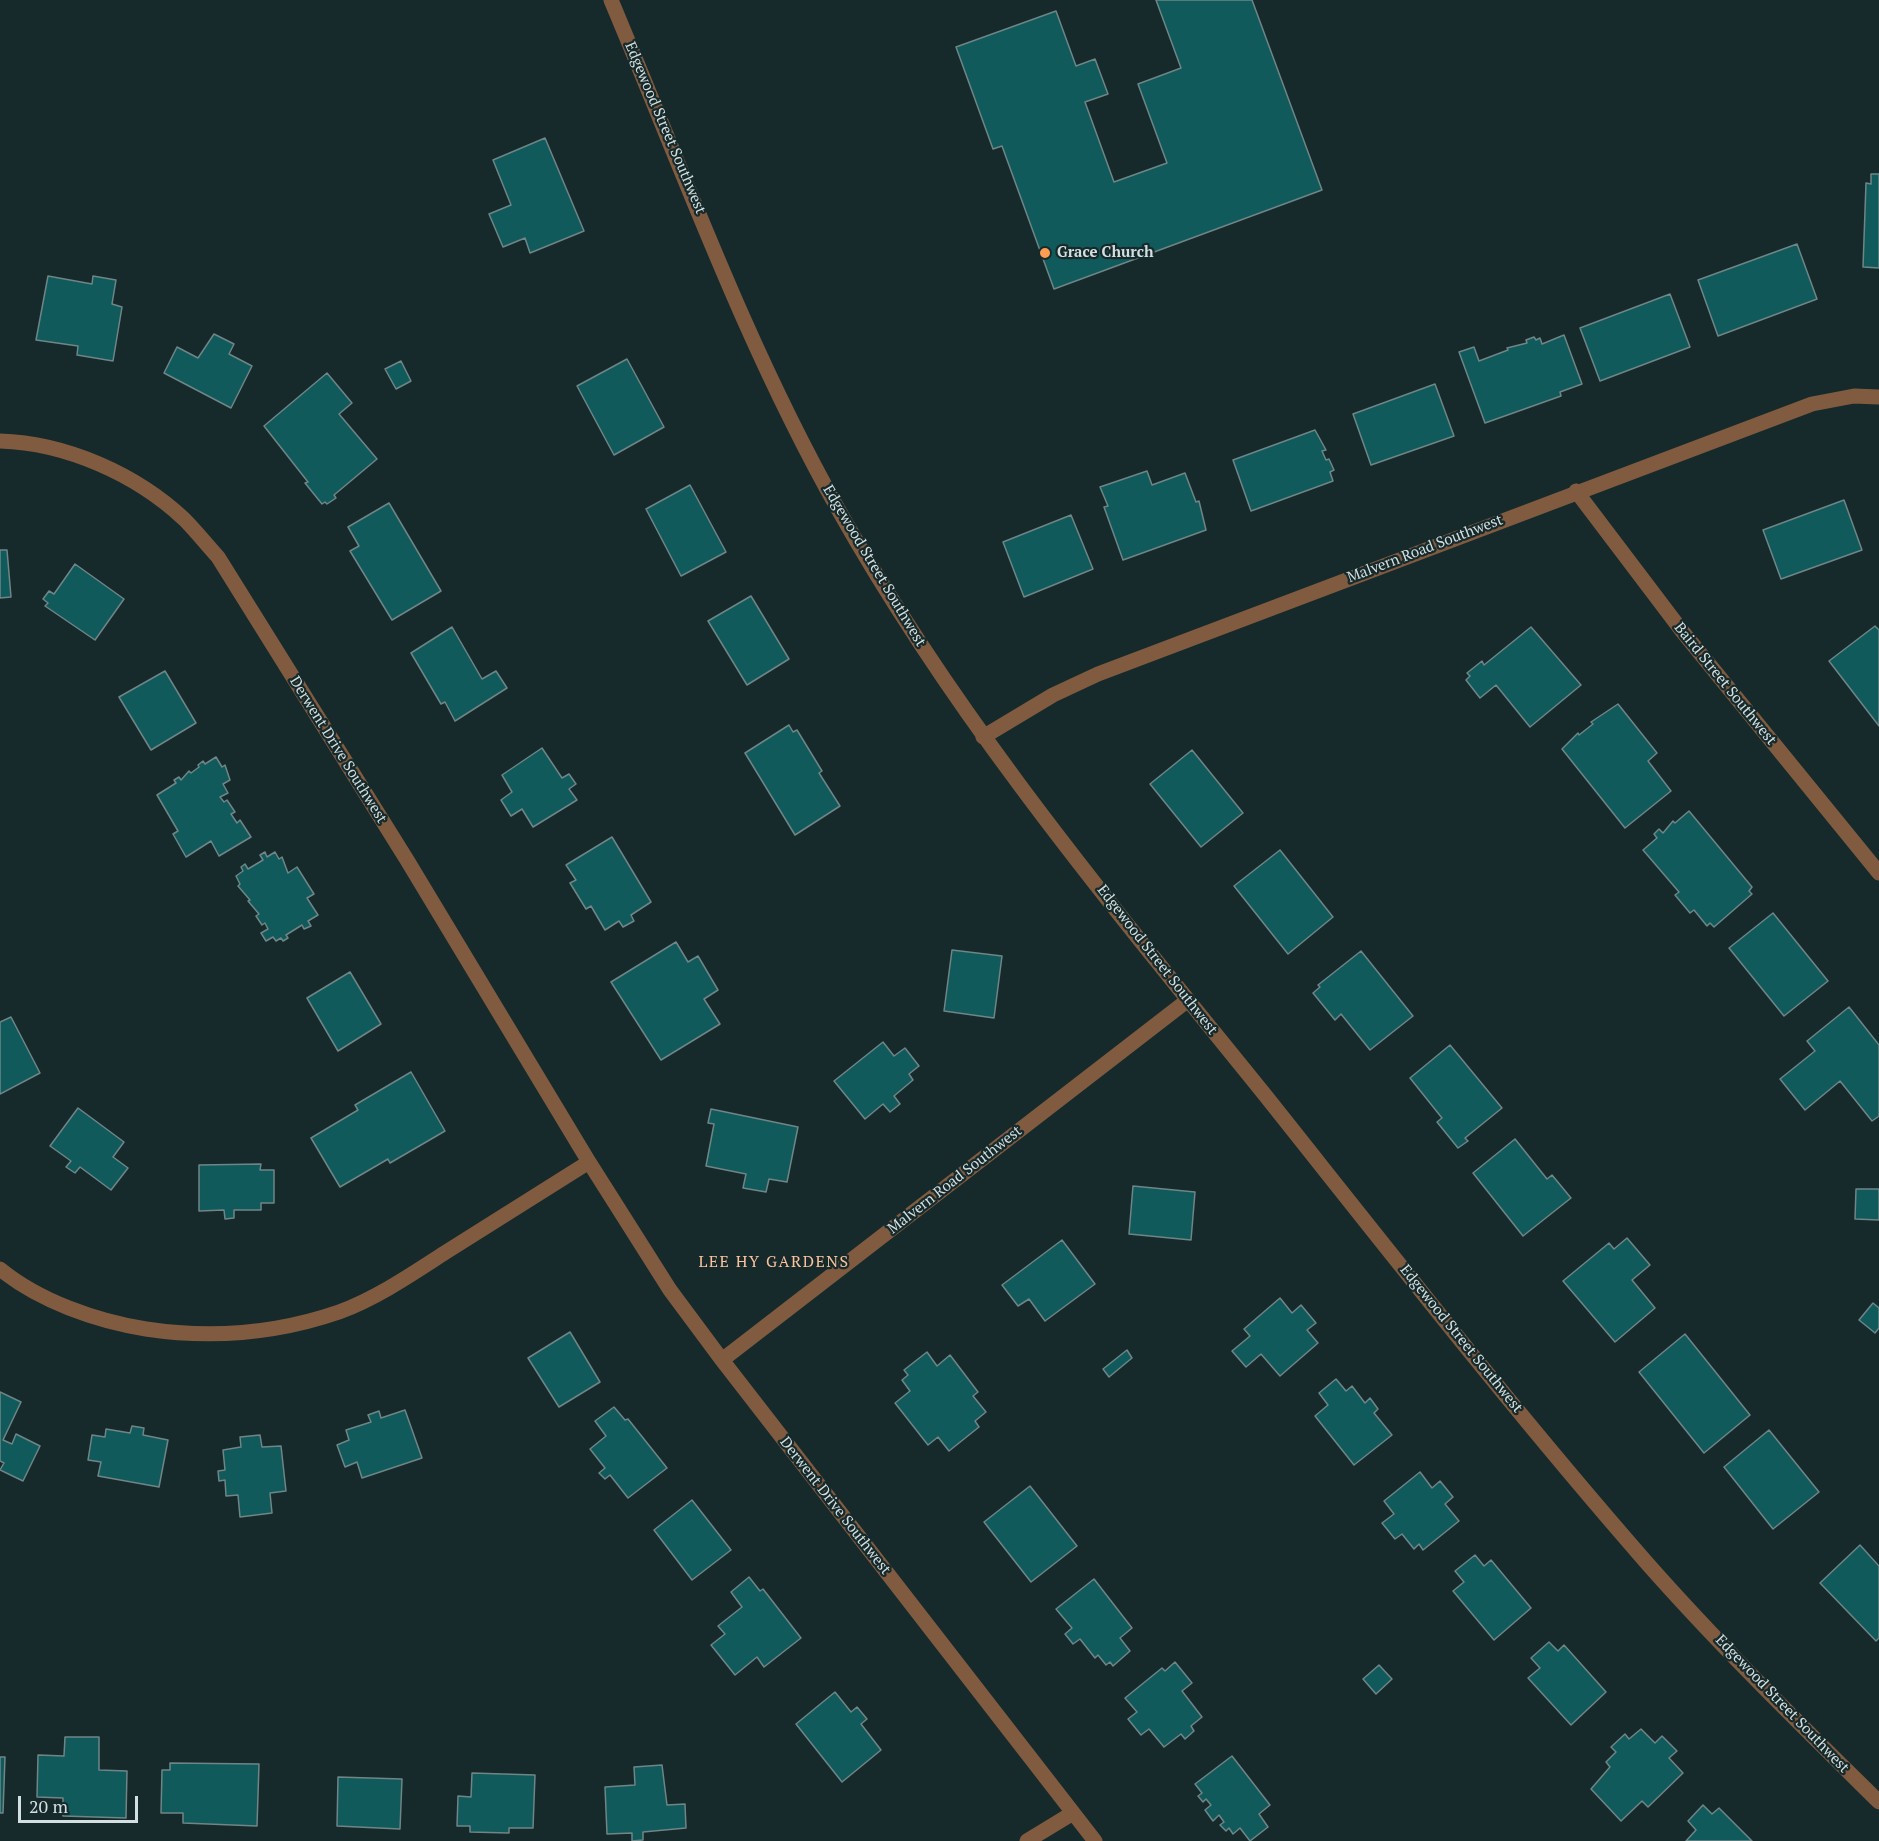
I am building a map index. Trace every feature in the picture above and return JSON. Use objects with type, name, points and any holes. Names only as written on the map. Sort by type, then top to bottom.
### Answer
[{"type":"street","name":"Edgewood Street Southwest","points":[[611,0],[767,371],[838,509],[926,652],[983,737],[1188,1000],[1462,1342],[1647,1563],[1762,1686],[1879,1803]]},
{"type":"street","name":"Malvern Road Southwest","points":[[983,737],[1053,695],[1098,674],[1576,491],[1812,404],[1854,396],[1879,397]]},
{"type":"street","name":"Derwent Drive Southwest","points":[[0,441],[57,449],[96,463],[143,487],[184,519],[218,557],[407,860],[589,1162],[670,1290],[1095,1841]]},
{"type":"street","name":"Baird Street Southwest","points":[[1576,491],[1690,640],[1879,873]]},
{"type":"street","name":"Malvern Road Southwest","points":[[722,1360],[1188,1000]]},
{"type":"street","points":[[0,1269],[55,1302],[119,1325],[186,1335],[219,1336],[287,1327],[340,1311],[391,1287],[589,1162]]},
{"type":"street","points":[[1027,1841],[1073,1813]]},
{"type":"building","points":[[1156,0],[1252,0],[1322,190],[1054,289],[1002,146],[993,149],[956,47],[1056,11],[1076,66],[1095,59],[1108,94],[1085,102],[1114,182],[1167,163],[1138,84],[1181,68]]},
{"type":"building","points":[[545,138],[584,231],[530,253],[525,238],[503,247],[489,214],[511,205],[493,160]]},
{"type":"building","points":[[1871,174],[1879,174],[1879,268],[1863,267],[1866,183],[1871,184]]},
{"type":"building","points":[[1797,244],[1817,299],[1718,336],[1698,280]]},
{"type":"building","points":[[48,276],[92,284],[93,276],[116,280],[112,304],[122,307],[113,361],[77,355],[78,346],[36,340]]},
{"type":"building","points":[[1670,294],[1690,347],[1600,381],[1580,328]]},
{"type":"building","points":[[214,334],[234,344],[229,354],[252,366],[231,408],[164,373],[177,347],[198,358]]},
{"type":"building","points":[[1564,335],[1582,384],[1560,392],[1561,396],[1485,423],[1459,352],[1474,347],[1479,361],[1508,350],[1507,348],[1527,343],[1526,340],[1534,337],[1536,340],[1540,338],[1542,344]]},
{"type":"building","points":[[627,359],[664,427],[614,455],[577,386]]},
{"type":"building","points":[[401,361],[411,381],[396,389],[385,369]]},
{"type":"building","points":[[327,373],[352,403],[339,414],[377,459],[334,495],[336,498],[327,504],[325,502],[322,504],[305,483],[308,482],[264,426]]},
{"type":"building","points":[[1435,384],[1454,436],[1371,465],[1353,414]]},
{"type":"building","points":[[1315,430],[1326,450],[1322,451],[1326,460],[1329,459],[1334,470],[1330,472],[1333,481],[1251,511],[1233,460]]},
{"type":"building","points":[[1147,471],[1152,485],[1185,473],[1196,502],[1199,501],[1206,530],[1123,560],[1104,507],[1108,506],[1100,487]]},
{"type":"building","points":[[690,485],[726,552],[681,576],[646,509]]},
{"type":"building","points":[[1844,500],[1862,550],[1781,579],[1763,530]]},
{"type":"building","points":[[389,503],[441,591],[392,620],[350,551],[359,546],[348,527]]},
{"type":"building","points":[[1071,515],[1093,569],[1024,597],[1003,542]]},
{"type":"building","points":[[0,550],[7,550],[11,597],[0,598]]},
{"type":"building","points":[[75,564],[124,599],[95,640],[45,606],[48,603],[43,599],[49,591],[54,594]]},
{"type":"building","points":[[751,596],[789,659],[747,685],[708,621]]},
{"type":"building","points":[[1875,626],[1879,630],[1879,726],[1829,661]]},
{"type":"building","points":[[452,627],[482,679],[496,671],[507,688],[455,721],[445,702],[441,704],[411,653]]},
{"type":"building","points":[[1531,627],[1581,685],[1530,727],[1496,685],[1480,698],[1466,680],[1470,676],[1467,673],[1482,661],[1484,665]]},
{"type":"building","points":[[165,671],[196,723],[151,750],[119,697]]},
{"type":"building","points":[[1618,704],[1657,753],[1648,761],[1671,791],[1625,828],[1562,749],[1578,733],[1579,735],[1593,724],[1591,722]]},
{"type":"building","points":[[789,725],[793,732],[797,730],[822,771],[819,773],[840,806],[795,835],[745,753]]},
{"type":"building","points":[[542,748],[562,778],[569,774],[576,784],[569,789],[577,800],[533,827],[522,809],[511,816],[501,800],[512,792],[502,775]]},
{"type":"building","points":[[1192,750],[1243,813],[1201,847],[1150,784]]},
{"type":"building","points":[[216,757],[222,767],[225,765],[230,780],[223,784],[228,793],[220,797],[224,802],[227,800],[235,812],[231,814],[237,823],[240,820],[251,837],[219,856],[211,841],[186,857],[173,834],[178,831],[157,795],[176,783],[174,780],[179,777],[181,780],[189,771],[191,773],[203,761],[205,764]]},
{"type":"building","points":[[1689,811],[1752,887],[1749,891],[1752,894],[1714,927],[1710,923],[1707,926],[1694,910],[1690,913],[1675,895],[1679,892],[1643,850],[1657,838],[1654,834],[1659,829],[1663,833],[1673,821],[1675,823]]},
{"type":"building","points":[[612,837],[651,902],[631,915],[634,921],[623,927],[619,921],[605,930],[591,906],[586,909],[570,883],[576,880],[566,865]]},
{"type":"building","points":[[1280,850],[1333,917],[1288,954],[1234,886]]},
{"type":"building","points":[[265,852],[267,857],[275,852],[279,859],[282,857],[288,873],[297,867],[314,894],[307,898],[318,915],[308,921],[311,926],[304,929],[302,925],[286,935],[288,938],[283,941],[281,938],[276,941],[273,937],[266,941],[261,933],[268,929],[265,923],[262,925],[256,916],[259,914],[238,886],[240,884],[236,876],[243,871],[241,867],[245,864],[248,869],[263,860],[260,855]]},
{"type":"building","points":[[1773,913],[1828,981],[1784,1016],[1729,948]]},
{"type":"building","points":[[676,942],[688,962],[698,956],[718,990],[704,999],[720,1024],[661,1060],[611,982]]},
{"type":"building","points":[[952,950],[1002,956],[994,1018],[944,1011]]},
{"type":"building","points":[[1361,951],[1413,1016],[1370,1050],[1341,1014],[1335,1020],[1313,993],[1320,987],[1318,985]]},
{"type":"building","points":[[350,972],[381,1024],[338,1051],[307,998]]},
{"type":"building","points":[[1849,1007],[1879,1045],[1879,1116],[1872,1121],[1840,1081],[1805,1110],[1780,1079],[1815,1051],[1807,1041]]},
{"type":"building","points":[[11,1017],[40,1073],[0,1094],[0,1022]]},
{"type":"building","points":[[883,1042],[894,1056],[905,1048],[919,1066],[909,1074],[913,1080],[894,1096],[900,1104],[890,1112],[883,1104],[865,1119],[834,1081]]},
{"type":"building","points":[[1450,1045],[1502,1108],[1465,1138],[1468,1141],[1458,1148],[1437,1122],[1442,1118],[1410,1078]]},
{"type":"building","points":[[411,1072],[445,1131],[390,1163],[388,1159],[340,1187],[311,1138],[358,1110],[355,1105]]},
{"type":"building","points":[[78,1108],[124,1142],[113,1157],[128,1168],[111,1190],[80,1167],[75,1173],[66,1167],[71,1161],[50,1146]]},
{"type":"building","points":[[711,1109],[798,1127],[787,1182],[769,1179],[766,1192],[743,1188],[746,1174],[706,1166],[714,1124],[708,1123]]},
{"type":"building","points":[[1515,1139],[1547,1179],[1552,1175],[1571,1198],[1523,1236],[1473,1173]]},
{"type":"building","points":[[261,1164],[260,1170],[274,1170],[274,1203],[261,1203],[261,1210],[234,1210],[234,1218],[225,1219],[224,1210],[199,1211],[199,1165]]},
{"type":"building","points":[[1133,1186],[1195,1192],[1191,1240],[1129,1234]]},
{"type":"building","points":[[1856,1189],[1879,1189],[1879,1220],[1855,1219]]},
{"type":"building","points":[[1627,1238],[1650,1265],[1632,1280],[1655,1308],[1615,1342],[1563,1281],[1609,1243],[1614,1249]]},
{"type":"building","points":[[1062,1240],[1095,1284],[1045,1321],[1029,1299],[1018,1306],[1002,1285]]},
{"type":"building","points":[[1280,1298],[1292,1313],[1301,1305],[1316,1323],[1307,1330],[1318,1343],[1280,1376],[1261,1354],[1246,1367],[1232,1351],[1250,1336],[1244,1329]]},
{"type":"building","points":[[1873,1303],[1879,1308],[1879,1328],[1875,1333],[1859,1320]]},
{"type":"building","points":[[570,1332],[600,1382],[559,1407],[528,1358]]},
{"type":"building","points":[[1685,1334],[1750,1415],[1704,1453],[1639,1372]]},
{"type":"building","points":[[1127,1350],[1132,1358],[1109,1377],[1103,1369]]},
{"type":"building","points":[[927,1352],[937,1366],[950,1355],[978,1392],[973,1396],[986,1412],[975,1421],[979,1427],[949,1451],[938,1437],[928,1445],[895,1403],[910,1391],[902,1380],[908,1375],[904,1370]]},
{"type":"building","points":[[1336,1379],[1346,1391],[1352,1386],[1365,1403],[1370,1398],[1378,1409],[1374,1413],[1392,1435],[1354,1465],[1315,1416],[1328,1405],[1319,1393]]},
{"type":"building","points":[[0,1392],[21,1402],[3,1440],[12,1444],[16,1434],[40,1446],[23,1481],[0,1470],[4,1463],[0,1461]]},
{"type":"building","points":[[614,1407],[625,1420],[628,1419],[667,1468],[628,1498],[610,1475],[605,1479],[599,1473],[605,1468],[590,1449],[606,1436],[595,1421]]},
{"type":"building","points":[[405,1410],[422,1458],[362,1478],[357,1462],[345,1467],[337,1445],[349,1440],[346,1430],[371,1422],[368,1415],[379,1411],[381,1418]]},
{"type":"building","points":[[132,1426],[144,1428],[143,1435],[168,1440],[159,1487],[98,1476],[101,1462],[88,1460],[92,1435],[105,1437],[106,1429],[130,1433]]},
{"type":"building","points":[[1769,1430],[1819,1492],[1773,1529],[1724,1467]]},
{"type":"building","points":[[260,1435],[262,1447],[281,1446],[286,1491],[270,1493],[272,1513],[240,1517],[238,1495],[226,1496],[225,1480],[219,1481],[218,1471],[225,1470],[223,1450],[241,1447],[240,1437]]},
{"type":"building","points":[[1420,1472],[1432,1488],[1440,1481],[1453,1497],[1445,1504],[1459,1521],[1423,1550],[1419,1544],[1414,1549],[1402,1534],[1395,1539],[1382,1523],[1394,1514],[1384,1501]]},
{"type":"building","points":[[1030,1486],[1077,1546],[1031,1582],[984,1522]]},
{"type":"building","points":[[692,1500],[731,1550],[692,1580],[654,1530]]},
{"type":"building","points":[[1860,1545],[1879,1566],[1879,1638],[1876,1641],[1820,1583]]},
{"type":"building","points":[[1475,1555],[1484,1566],[1491,1560],[1531,1608],[1494,1640],[1453,1591],[1464,1582],[1455,1571]]},
{"type":"building","points":[[749,1577],[760,1591],[763,1589],[801,1638],[764,1667],[757,1657],[735,1675],[711,1645],[725,1634],[718,1626],[742,1607],[731,1592]]},
{"type":"building","points":[[1094,1579],[1132,1628],[1120,1638],[1130,1651],[1113,1666],[1110,1662],[1106,1665],[1098,1655],[1095,1658],[1080,1639],[1073,1644],[1065,1634],[1072,1628],[1056,1609]]},
{"type":"building","points":[[1549,1642],[1558,1651],[1564,1645],[1606,1692],[1571,1725],[1528,1678],[1540,1668],[1531,1658]]},
{"type":"building","points":[[1175,1662],[1192,1683],[1182,1691],[1202,1717],[1191,1726],[1194,1731],[1185,1739],[1181,1734],[1164,1747],[1149,1729],[1141,1735],[1128,1719],[1137,1712],[1125,1698],[1162,1668],[1165,1671]]},
{"type":"building","points":[[1379,1665],[1392,1679],[1376,1694],[1363,1679]]},
{"type":"building","points":[[835,1692],[851,1712],[857,1707],[867,1719],[861,1724],[881,1750],[842,1782],[796,1724]]},
{"type":"building","points":[[1641,1729],[1655,1743],[1662,1736],[1677,1751],[1669,1758],[1683,1773],[1648,1807],[1642,1801],[1621,1821],[1591,1789],[1610,1767],[1606,1762],[1616,1752],[1611,1747],[1625,1734],[1629,1739]]},
{"type":"building","points":[[65,1737],[99,1737],[99,1770],[127,1771],[126,1818],[63,1816],[63,1798],[37,1797],[38,1755],[64,1756]]},
{"type":"building","points":[[1232,1756],[1270,1805],[1259,1814],[1268,1827],[1250,1841],[1240,1828],[1233,1834],[1229,1828],[1226,1831],[1220,1825],[1224,1822],[1219,1815],[1213,1821],[1205,1810],[1211,1805],[1206,1799],[1203,1802],[1198,1796],[1202,1793],[1195,1784]]},
{"type":"building","points":[[0,1757],[5,1757],[3,1813],[0,1813]]},
{"type":"building","points":[[170,1763],[259,1764],[257,1826],[183,1823],[183,1813],[161,1813],[162,1770],[170,1770]]},
{"type":"building","points":[[662,1765],[667,1805],[685,1804],[686,1828],[643,1832],[643,1840],[632,1841],[632,1833],[607,1834],[605,1787],[635,1785],[634,1767]]},
{"type":"building","points":[[472,1773],[535,1775],[533,1828],[509,1828],[509,1833],[470,1832],[470,1826],[457,1826],[458,1796],[471,1797]]},
{"type":"building","points":[[338,1777],[402,1779],[400,1829],[337,1826]]},
{"type":"building","points":[[1703,1805],[1712,1814],[1719,1808],[1752,1841],[1686,1841],[1696,1830],[1688,1821]]},
{"type":"place","name":"Grace Church","points":[[1045,253]]},
{"type":"district","name":"LEE HY GARDENS","points":[[774,1262]]}]
